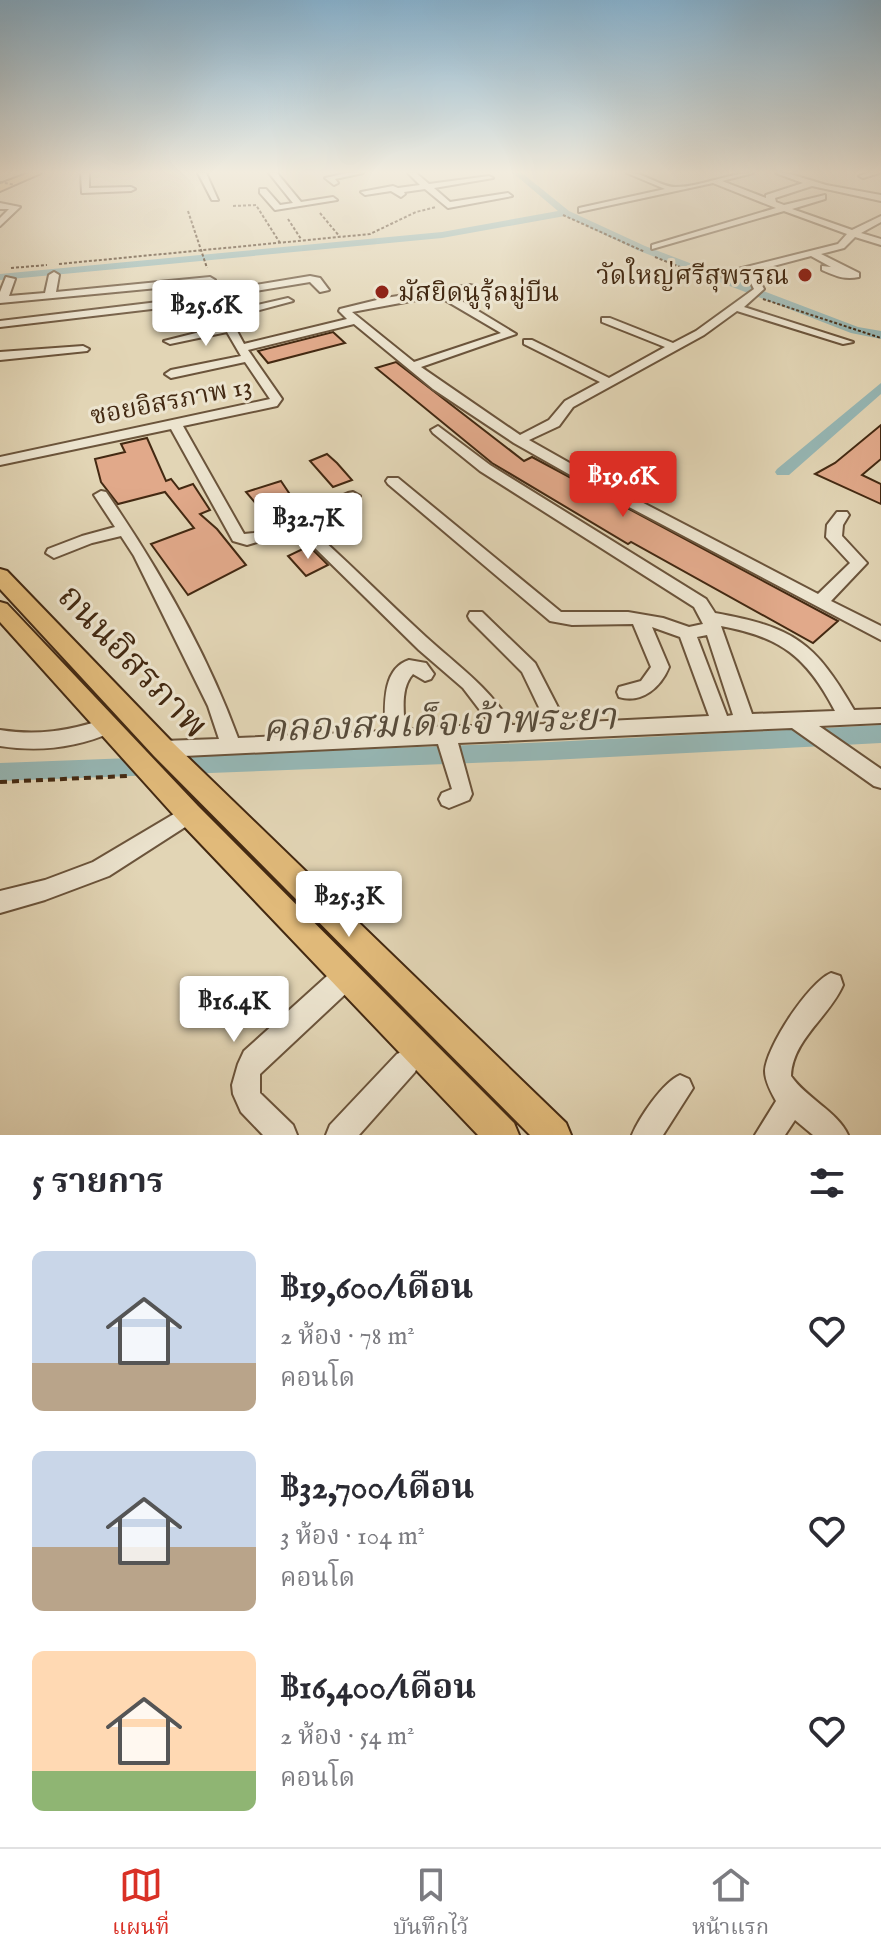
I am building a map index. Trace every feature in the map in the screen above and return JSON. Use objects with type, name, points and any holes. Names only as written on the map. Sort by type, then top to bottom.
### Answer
[{"type":"main road","name":"ถนนอิสรภาพ","points":[[0,576],[160,767],[554,1135]]},
{"type":"main road","points":[[0,609],[105,727],[160,767],[189,814],[502,1135]]},
{"type":"street","points":[[655,247],[726,226]]},
{"type":"street","points":[[830,226],[881,242]]},
{"type":"street","points":[[726,275],[841,246],[853,233],[867,226]]},
{"type":"street","points":[[812,253],[855,275],[843,276],[826,268]]},
{"type":"street","points":[[519,440],[554,423],[569,404],[700,333],[757,292],[749,270]]},
{"type":"street","points":[[50,295],[54,275]]},
{"type":"street","points":[[10,279],[1,300],[210,280]]},
{"type":"street","points":[[0,324],[214,296],[310,279],[316,280],[324,290]]},
{"type":"street","points":[[470,288],[344,310],[353,321],[437,386],[519,440],[881,634]]},
{"type":"street","points":[[413,366],[510,334],[440,293]]},
{"type":"street","name":"ซอยอิสรภาพ 13","points":[[0,461],[276,401],[214,296]]},
{"type":"street","points":[[224,316],[288,301]]},
{"type":"street","points":[[734,307],[847,342]]},
{"type":"street","points":[[606,320],[674,347]]},
{"type":"street","points":[[171,374],[353,321]]},
{"type":"street","points":[[170,341],[231,328]]},
{"type":"street","points":[[528,342],[608,382]]},
{"type":"street","points":[[8,351],[83,349]]},
{"type":"street","points":[[175,423],[238,538],[247,540],[259,537],[353,496]]},
{"type":"street","points":[[438,430],[485,468],[681,588],[700,603],[744,720]]},
{"type":"street","points":[[393,481],[556,617],[568,620],[621,617],[687,633],[710,623],[744,623],[796,643],[826,674],[849,718]]},
{"type":"street","points":[[101,495],[142,556],[217,706],[231,745]]},
{"type":"street","points":[[821,601],[859,563],[834,537],[835,525],[842,515]]},
{"type":"street","points":[[54,553],[87,539],[124,530]]},
{"type":"street","points":[[317,542],[428,649],[476,686],[505,731]]},
{"type":"street","points":[[476,616],[529,668],[559,729]]},
{"type":"street","points":[[626,692],[649,687],[655,682],[660,667],[640,620]]},
{"type":"street","points":[[687,633],[720,721]]},
{"type":"street","points":[[395,739],[400,674],[409,667],[420,668],[425,674]]},
{"type":"street","points":[[160,767],[231,745],[395,739],[448,747],[505,731],[744,720],[804,727],[849,718],[881,716]]},
{"type":"street","points":[[0,738],[43,742],[105,727]]},
{"type":"street","points":[[804,727],[881,780]]},
{"type":"street","points":[[448,747],[462,794],[449,799]]},
{"type":"street","points":[[0,902],[45,890],[101,869],[189,814]]},
{"type":"street","points":[[283,1135],[251,1102],[244,1091],[244,1077],[253,1060],[346,976]]},
{"type":"street","points":[[831,985],[780,1057],[778,1075],[793,1099],[834,1135]]},
{"type":"street","points":[[340,1135],[406,1063]]},
{"type":"street","points":[[646,1135],[680,1088]]},
{"type":"street","points":[[769,1135],[793,1099]]},
{"type":"path","points":[[194,226],[205,258]]},
{"type":"path","points":[[269,226],[280,243]]},
{"type":"path","points":[[292,226],[302,241]]},
{"type":"path","points":[[331,226],[340,237]]},
{"type":"path","points":[[0,269],[370,234],[387,226]]},
{"type":"path","points":[[0,782],[124,775],[160,767]]},
{"type":"building","points":[[333,332],[345,343],[268,363],[258,351]]},
{"type":"building","points":[[396,362],[524,461],[532,457],[838,621],[813,643],[631,542],[628,544],[492,463],[376,368]]},
{"type":"building","points":[[881,425],[881,459],[862,475],[881,484],[881,504],[815,474],[835,463]]},
{"type":"building","points":[[147,438],[166,481],[171,479],[179,489],[193,484],[210,510],[200,514],[217,529],[246,565],[188,595],[151,544],[194,528],[165,492],[118,504],[101,482],[95,459],[125,452],[121,444]]},
{"type":"building","points":[[327,454],[352,480],[333,487],[310,461]]},
{"type":"building","points":[[281,481],[293,499],[267,507],[265,503],[257,505],[246,492]]},
{"type":"building","points":[[309,546],[328,565],[306,576],[288,556]]},
{"type":"waterway","name":"คลองสมเด็จเจ้าพระยา","points":[[0,277],[442,235],[493,226]]},
{"type":"waterway","points":[[594,226],[641,248],[855,330],[881,335]]},
{"type":"waterway","points":[[783,472],[881,387]]},
{"type":"waterway","name":"คลองสมเด็จเจ้าพระยา","points":[[0,772],[551,751],[881,734]]},
{"type":"place","name":"วัดใหญ่ศรีสุพรรณ","points":[[805,275]]},
{"type":"place","name":"มัสยิดนูรุ้ลมู่บีน","points":[[382,292]]}]
